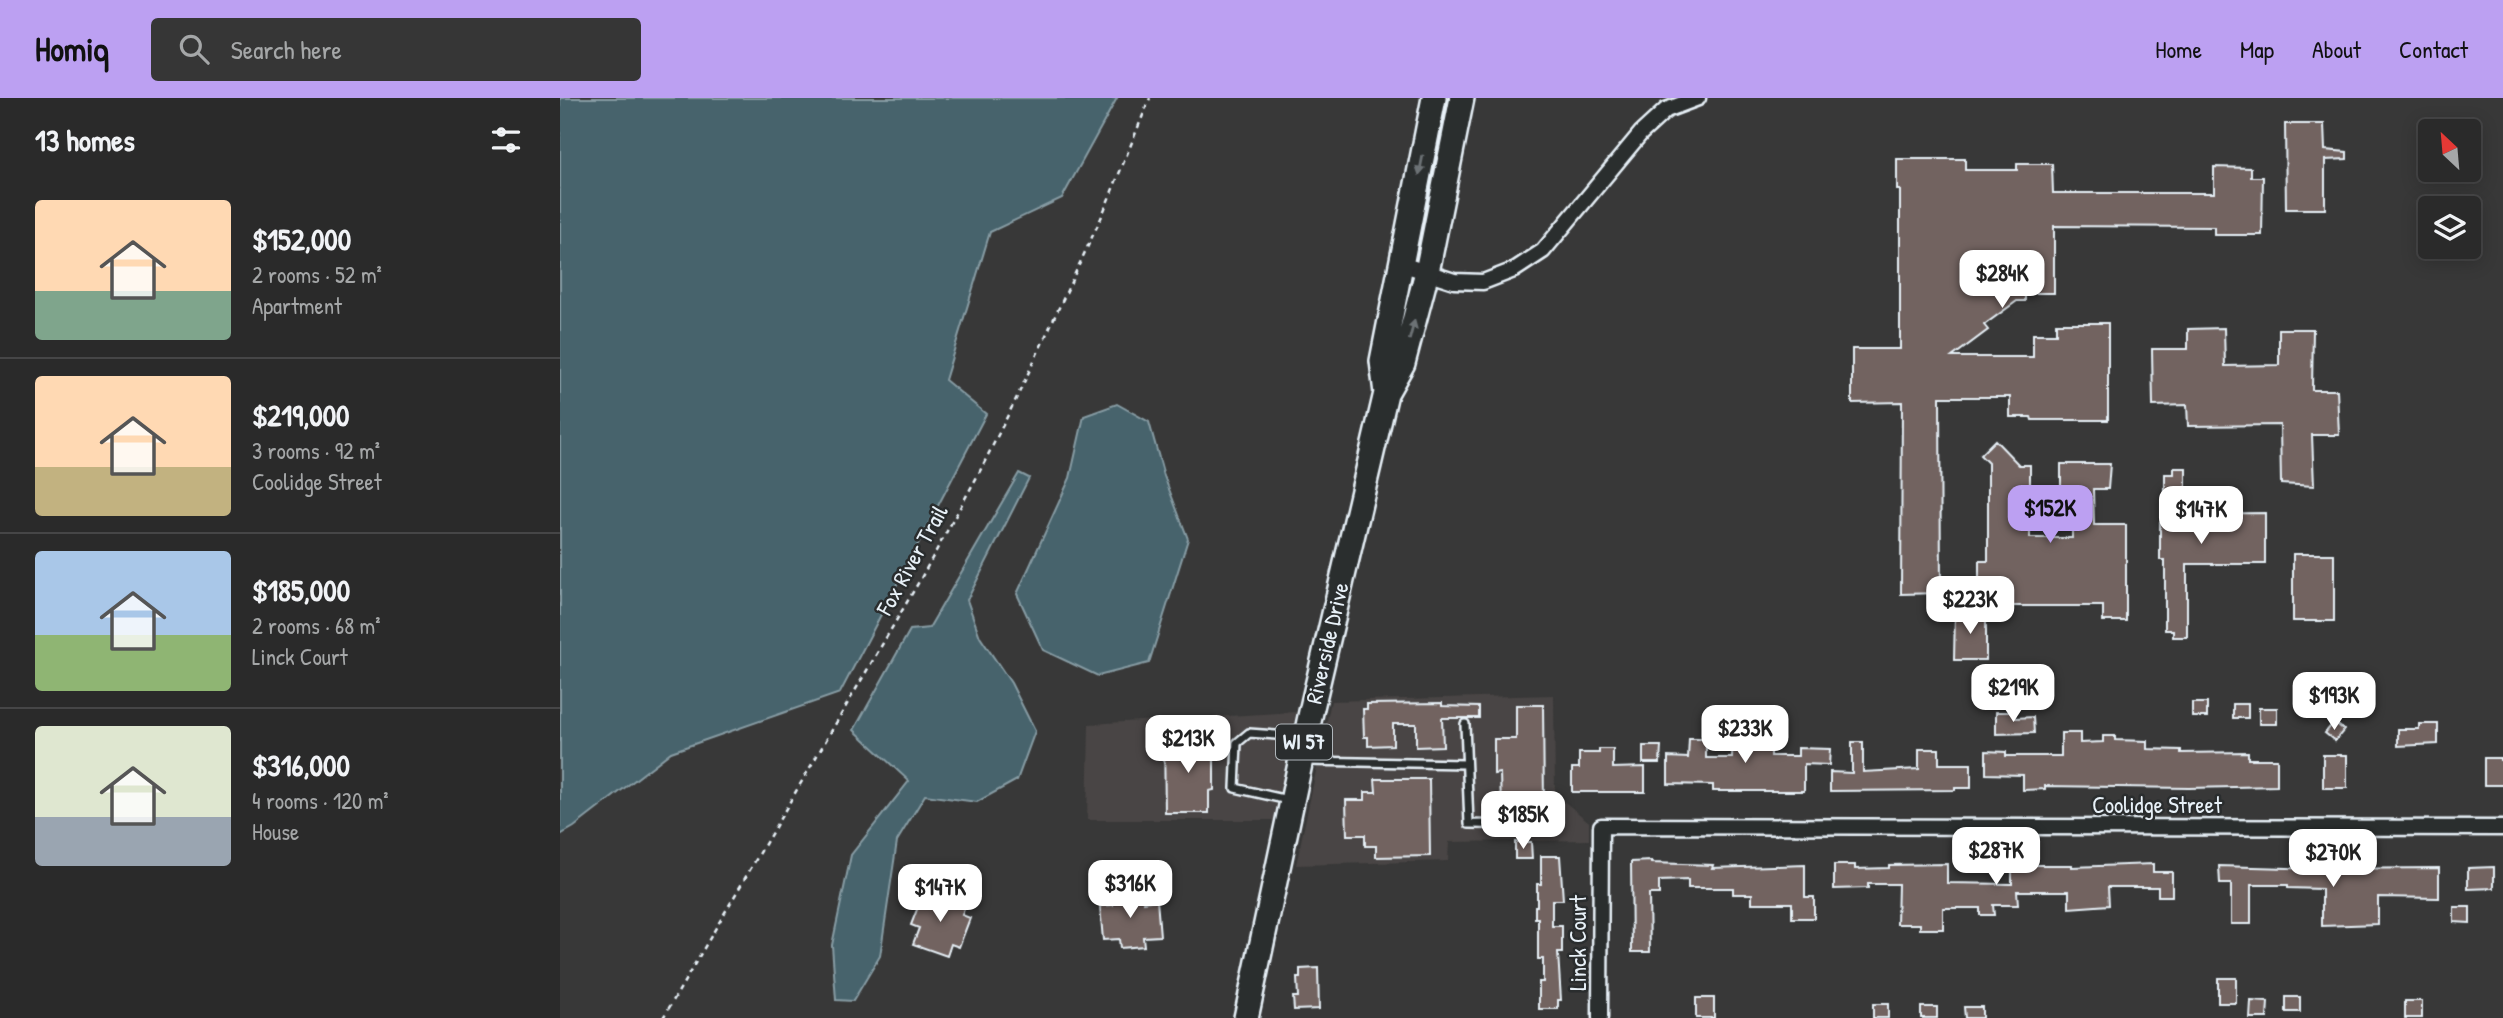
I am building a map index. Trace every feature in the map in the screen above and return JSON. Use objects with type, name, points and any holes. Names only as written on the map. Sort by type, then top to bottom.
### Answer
[{"type":"main road","name":"Riverside Drive","points":[[1386,393],[1381,361],[1434,98]]},
{"type":"main road","name":"Riverside Drive","points":[[1246,1018],[1300,761],[1386,393],[1403,363],[1427,272],[1462,98]]},
{"type":"street","points":[[1401,264],[1454,281],[1483,282],[1514,270],[1544,251],[1641,133],[1666,110],[1698,98]]},
{"type":"street","name":"Coolidge Street","points":[[1601,826],[2503,828]]},
{"type":"street","name":"Linck Court","points":[[1600,1018],[1601,826]]},
{"type":"lane","points":[[1465,724],[1469,824],[1550,825]]},
{"type":"lane","points":[[1292,802],[1236,788],[1237,743],[1249,733],[1306,737]]},
{"type":"lane","points":[[1300,761],[1465,764]]},
{"type":"path","name":"Fox River Trail","points":[[663,1018],[920,580],[978,475],[1095,230],[1150,98]]},
{"type":"shaded area","points":[[1554,695],[1555,794],[1589,822],[1589,840],[1449,842],[1448,861],[1296,865],[1331,701]]},
{"type":"shaded area","points":[[1296,712],[1274,820],[1087,820],[1089,724]]},
{"type":"water","points":[[560,98],[1117,98],[1062,198],[990,232],[945,380],[986,414],[840,693],[671,752],[560,835]]},
{"type":"water","points":[[1117,404],[1149,422],[1164,476],[1188,539],[1149,663],[1098,676],[1043,650],[1017,594],[1070,478],[1084,416]]},
{"type":"water","points":[[1019,473],[1029,478],[967,600],[980,637],[1011,683],[1035,731],[1017,780],[977,802],[925,795],[897,841],[880,956],[853,1001],[836,1000],[832,945],[851,855],[909,781],[854,730],[910,630],[929,628]]},
{"type":"building","points":[[2285,124],[2324,124],[2325,150],[2347,152],[2347,159],[2325,160],[2325,209],[2286,209]]},
{"type":"building","points":[[1897,159],[1965,159],[1965,170],[2017,170],[2017,164],[2052,164],[2053,193],[2214,193],[2214,167],[2251,168],[2251,177],[2263,177],[2262,235],[2214,235],[2214,227],[2054,226],[2054,293],[2025,293],[2025,301],[2017,301],[1984,325],[1988,330],[1952,357],[2033,357],[2033,334],[2056,334],[2056,323],[2108,323],[2108,420],[2032,420],[2031,417],[2010,417],[2010,397],[1940,397],[1941,593],[1901,594],[1902,402],[1852,403],[1852,349],[1900,349],[1900,190],[1897,190]]},
{"type":"building","points":[[2224,328],[2225,366],[2279,365],[2279,329],[2313,329],[2312,390],[2337,390],[2339,435],[2312,435],[2314,486],[2281,484],[2280,425],[2188,426],[2187,405],[2153,406],[2152,349],[2188,349],[2188,329]]},
{"type":"building","points":[[1995,440],[2019,465],[2030,465],[2030,538],[2072,538],[2072,526],[2082,526],[2082,490],[2061,490],[2061,464],[2110,464],[2108,489],[2093,489],[2094,525],[2126,525],[2126,621],[2103,621],[2103,606],[1979,606],[1979,561],[1988,561],[1988,463],[1980,455]]},
{"type":"building","points":[[2174,468],[2186,468],[2186,514],[2265,513],[2265,564],[2187,564],[2187,637],[2173,637],[2173,630],[2165,630],[2165,560],[2160,560],[2160,522],[2165,522],[2165,474],[2174,474]]},
{"type":"building","points":[[2293,554],[2334,554],[2334,621],[2293,621]]},
{"type":"building","points":[[1955,611],[1986,611],[1986,660],[1954,660]]},
{"type":"building","points":[[1442,703],[1442,706],[1479,707],[1479,718],[1442,718],[1443,746],[1416,747],[1416,724],[1393,724],[1393,745],[1368,746],[1368,737],[1364,737],[1363,709],[1367,709],[1367,704]]},
{"type":"building","points":[[2192,703],[2207,703],[2207,717],[2192,717]]},
{"type":"building","points":[[2233,704],[2248,704],[2248,718],[2233,718]]},
{"type":"building","points":[[1516,705],[1543,705],[1544,806],[1501,806],[1500,773],[1494,774],[1494,739],[1516,739]]},
{"type":"building","points":[[2259,708],[2277,708],[2277,724],[2259,724]]},
{"type":"building","points":[[1996,712],[2015,712],[2015,718],[2033,717],[2034,733],[1996,734]]},
{"type":"building","points":[[2334,722],[2344,730],[2335,741],[2325,733]]},
{"type":"building","points":[[1752,723],[1768,723],[1771,756],[1798,756],[1798,748],[1830,749],[1829,765],[1804,764],[1804,791],[1713,791],[1713,785],[1668,784],[1668,757],[1688,758],[1689,739],[1706,739],[1706,758],[1732,758],[1733,731],[1752,731]]},
{"type":"building","points":[[2419,724],[2438,724],[2438,744],[2398,746],[2398,729],[2419,729]]},
{"type":"building","points":[[2061,733],[2080,733],[2080,743],[2103,742],[2103,736],[2115,736],[2115,740],[2147,741],[2147,749],[2181,750],[2181,753],[2248,752],[2248,759],[2277,759],[2277,786],[2045,786],[2045,789],[2023,790],[2023,775],[1986,774],[1986,751],[2006,752],[2006,756],[2061,756]]},
{"type":"building","points":[[1164,736],[1207,736],[1208,759],[1214,759],[1214,790],[1209,791],[1209,813],[1165,813]]},
{"type":"building","points":[[1852,742],[1863,742],[1863,772],[1919,769],[1919,749],[1939,749],[1939,764],[1971,764],[1971,788],[1830,791],[1830,772],[1852,773]]},
{"type":"building","points":[[1643,746],[1661,746],[1660,763],[1643,763]]},
{"type":"building","points":[[1599,749],[1613,749],[1613,768],[1645,767],[1645,792],[1572,792],[1572,768],[1579,768],[1579,753],[1599,753]]},
{"type":"building","points":[[2323,755],[2347,755],[2347,788],[2323,788]]},
{"type":"building","points":[[2484,758],[2503,760],[2503,785],[2484,785]]},
{"type":"building","points":[[1375,779],[1429,779],[1430,856],[1376,857],[1376,846],[1365,846],[1365,835],[1347,835],[1346,800],[1365,800],[1365,792],[1376,792]]},
{"type":"building","points":[[1515,842],[1531,842],[1532,859],[1515,859]]},
{"type":"building","points":[[1541,856],[1560,856],[1563,900],[1552,900],[1552,926],[1562,926],[1562,953],[1558,953],[1561,1000],[1558,1000],[1558,1009],[1539,1009],[1539,982],[1543,982],[1543,959],[1538,959],[1538,918],[1535,918],[1535,906],[1537,884],[1541,884]]},
{"type":"building","points":[[1631,862],[1713,865],[1712,868],[1805,865],[1805,897],[1814,897],[1814,918],[1792,918],[1792,903],[1752,903],[1752,894],[1733,894],[1733,888],[1688,888],[1688,880],[1659,881],[1659,894],[1649,894],[1650,952],[1632,952]]},
{"type":"building","points":[[1947,864],[1947,883],[2012,884],[2012,868],[2017,868],[2017,865],[2072,867],[2153,864],[2153,872],[2172,872],[2172,896],[2158,896],[2158,887],[2108,887],[2109,905],[2069,908],[2069,891],[2017,891],[2018,905],[1993,905],[1994,915],[1980,915],[1980,908],[1943,908],[1943,929],[1920,929],[1920,924],[1897,924],[1898,884],[1868,884],[1868,888],[1834,889],[1834,865],[1855,865],[1855,869],[1889,868],[1889,865]]},
{"type":"building","points":[[2219,866],[2317,869],[2439,868],[2439,898],[2378,897],[2378,924],[2322,926],[2322,889],[2251,885],[2251,924],[2231,924],[2231,884],[2220,884]]},
{"type":"building","points":[[2494,867],[2494,888],[2468,889],[2468,868]]},
{"type":"building","points":[[934,891],[966,903],[962,915],[970,918],[959,947],[951,944],[947,956],[913,944],[919,928],[911,925],[920,902],[928,906]]},
{"type":"building","points":[[1143,893],[1144,902],[1157,900],[1160,936],[1143,937],[1144,946],[1120,948],[1119,939],[1103,940],[1100,906],[1113,905],[1112,896]]},
{"type":"building","points":[[2454,907],[2470,907],[2470,923],[2454,922]]},
{"type":"building","points":[[1318,968],[1319,1009],[1294,1010],[1293,997],[1298,997],[1297,978],[1300,978],[1300,969]]},
{"type":"building","points":[[2218,978],[2236,978],[2236,1003],[2218,1003]]},
{"type":"building","points":[[2286,997],[2300,997],[2300,1012],[2286,1012]]},
{"type":"building","points":[[1696,998],[1714,998],[1714,1018],[1696,1018]]},
{"type":"building","points":[[2251,1001],[2268,1002],[2267,1018],[2250,1018]]},
{"type":"building","points":[[2405,1001],[2422,1001],[2422,1018],[2405,1018]]},
{"type":"building","points":[[1873,1004],[1888,1004],[1888,1018],[1873,1018]]},
{"type":"building","points":[[1921,1007],[1937,1007],[1937,1018],[1921,1018]]},
{"type":"building","points":[[1964,1007],[1982,1007],[1982,1018],[1965,1018]]}]
